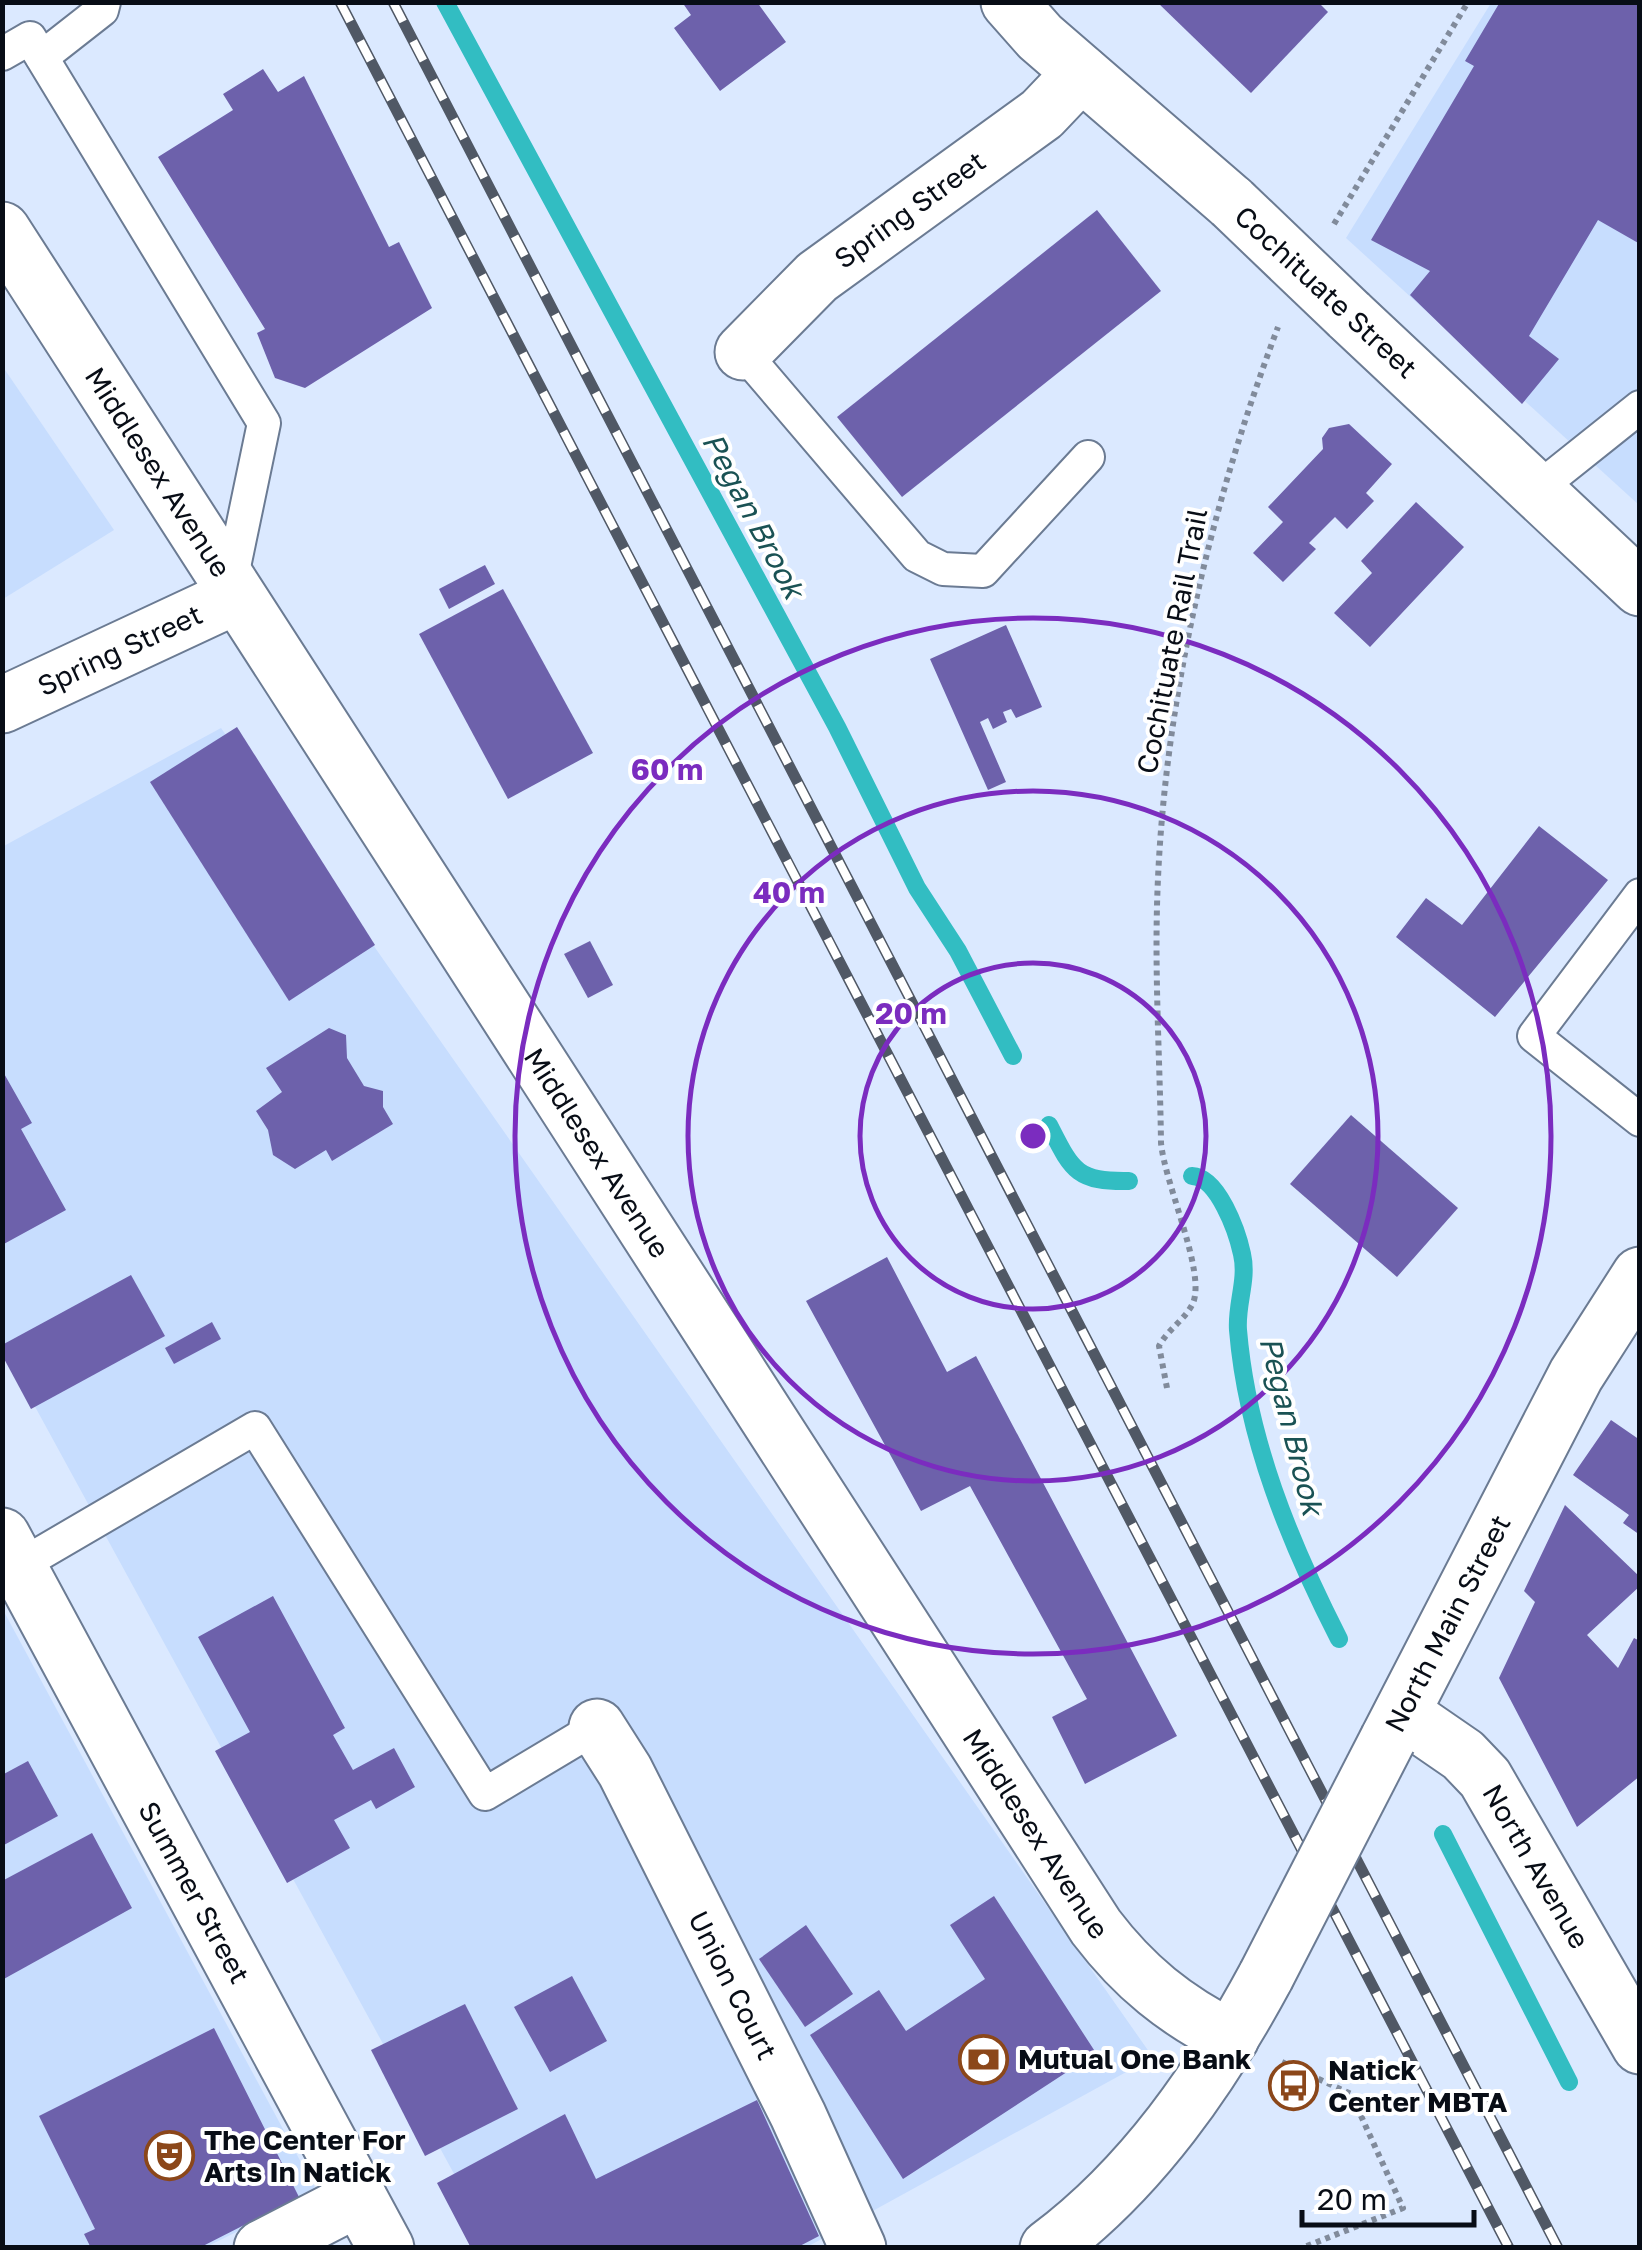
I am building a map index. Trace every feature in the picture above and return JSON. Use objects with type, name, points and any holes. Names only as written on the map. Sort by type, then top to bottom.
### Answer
[{"type":"street","name":"Cochituate Street","points":[[1009,2],[1081,73],[1232,203],[1640,588]]},
{"type":"street","name":"Spring Street","points":[[743,352],[816,277],[1042,114],[1081,73]]},
{"type":"street","name":"Middlesex Avenue","points":[[2,230],[1096,1927],[1130,1968],[1164,1999],[1231,2038]]},
{"type":"street","name":"Spring Street","points":[[2,705],[233,590]]},
{"type":"street","name":"North Main Street","points":[[1048,2248],[1092,2212],[1138,2165],[1231,2038],[1576,1375],[1640,1275]]},
{"type":"street","name":"Summer Street","points":[[11,1551],[386,2248]]},
{"type":"street","name":"North Avenue","points":[[1395,1726],[1463,1755],[1485,1778],[1640,2046]]},
{"type":"street","name":"Union Court","points":[[598,1727],[625,1771],[790,2098],[858,2248]]},
{"type":"street","points":[[262,2248],[359,2198]]},
{"type":"lane","points":[[42,58],[102,10],[104,2]]},
{"type":"lane","points":[[2,54],[30,38],[264,423],[233,590]]},
{"type":"lane","points":[[743,352],[917,556],[943,569],[982,571],[1088,457]]},
{"type":"lane","points":[[1536,490],[1640,407]]},
{"type":"lane","points":[[1640,895],[1534,1036],[1640,1120]]},
{"type":"lane","points":[[11,1551],[255,1428],[486,1794],[598,1727]]},
{"type":"path","points":[[1333,227],[1468,2]]},
{"type":"path","name":"Cochituate Rail Trail","points":[[1167,1388],[1158,1358],[1159,1346],[1192,1307],[1197,1278],[1164,1171],[1157,935],[1164,804],[1180,686],[1203,573],[1230,470],[1280,323]]},
{"type":"path","points":[[1231,2038],[1351,2094],[1403,2208],[1302,2248]]},
{"type":"shaded area","points":[[1491,3],[1639,3],[1639,505],[1346,238]]},
{"type":"shaded area","points":[[3,367],[114,530],[2,599]]},
{"type":"shaded area","points":[[221,728],[1152,2056],[1159,2054],[807,2247],[494,2247],[3,1348],[2,847]]},
{"type":"shaded area","points":[[2,1608],[317,2192],[206,2247],[3,2247]]},
{"type":"building","points":[[682,2],[757,2],[786,42],[720,91],[674,28],[691,15]]},
{"type":"building","points":[[1157,2],[1318,2],[1328,12],[1251,93]]},
{"type":"building","points":[[1500,2],[1640,2],[1640,244],[1598,220],[1529,336],[1559,359],[1522,404],[1410,295],[1430,271],[1371,240],[1474,66],[1465,61]]},
{"type":"building","points":[[263,69],[278,92],[304,76],[389,247],[399,242],[432,308],[305,388],[275,378],[257,333],[265,329],[158,157],[233,110],[223,94]]},
{"type":"building","points":[[1097,210],[1161,291],[902,497],[837,417]]},
{"type":"building","points":[[1349,424],[1392,464],[1366,493],[1374,501],[1347,529],[1335,517],[1309,543],[1316,549],[1283,582],[1253,553],[1283,522],[1268,507],[1323,449],[1322,438],[1329,428]]},
{"type":"building","points":[[1416,502],[1464,547],[1370,647],[1334,613],[1372,573],[1361,561]]},
{"type":"building","points":[[485,565],[495,584],[449,609],[439,589]]},
{"type":"building","points":[[503,589],[593,753],[508,799],[419,634]]},
{"type":"building","points":[[1006,625],[1042,707],[1016,718],[1011,709],[1003,712],[1007,722],[993,729],[988,718],[980,722],[1006,782],[988,790],[930,659]]},
{"type":"building","points":[[237,727],[375,945],[289,1001],[150,782]]},
{"type":"building","points":[[1539,826],[1608,880],[1495,1017],[1396,937],[1426,898],[1462,925]]},
{"type":"building","points":[[590,941],[613,985],[588,998],[564,954]]},
{"type":"building","points":[[329,1028],[346,1035],[347,1058],[364,1086],[383,1091],[383,1107],[393,1124],[332,1161],[326,1150],[295,1169],[273,1155],[268,1130],[256,1111],[282,1092],[266,1068]]},
{"type":"building","points":[[2,1070],[32,1123],[21,1129],[66,1210],[2,1245]]},
{"type":"building","points":[[1351,1115],[1458,1208],[1397,1277],[1290,1184]]},
{"type":"building","points":[[887,1257],[947,1372],[976,1356],[1177,1736],[1085,1784],[1052,1717],[1087,1699],[970,1486],[921,1511],[806,1301]]},
{"type":"building","points":[[131,1275],[165,1336],[31,1409],[2,1355],[2,1345]]},
{"type":"building","points":[[212,1322],[221,1339],[174,1364],[165,1348]]},
{"type":"building","points":[[1611,1420],[1640,1440],[1640,1535],[1623,1523],[1629,1515],[1573,1475]]},
{"type":"building","points":[[1565,1505],[1640,1577],[1640,1586],[1587,1635],[1618,1668],[1634,1638],[1640,1641],[1640,1776],[1577,1827],[1499,1678],[1535,1602],[1524,1591]]},
{"type":"building","points":[[273,1596],[345,1728],[333,1735],[353,1770],[394,1748],[415,1787],[376,1809],[371,1800],[334,1820],[350,1848],[287,1883],[215,1751],[250,1732],[198,1637]]},
{"type":"building","points":[[28,1761],[58,1816],[2,1846],[2,1775]]},
{"type":"building","points":[[92,1833],[132,1908],[2,1980],[2,1881]]},
{"type":"building","points":[[994,1896],[1096,2053],[903,2179],[810,2035],[879,1990],[906,2031],[985,1979],[950,1925]]},
{"type":"building","points":[[806,1925],[853,1994],[805,2027],[759,1959]]},
{"type":"building","points":[[572,1976],[607,2041],[550,2072],[514,2007]]},
{"type":"building","points":[[465,2004],[518,2109],[425,2156],[371,2050]]},
{"type":"building","name":"The Center For Arts In Natick","points":[[214,2028],[299,2197],[199,2248],[91,2248],[84,2234],[95,2229],[39,2116]]},
{"type":"building","points":[[757,2100],[819,2236],[796,2248],[471,2248],[437,2183],[565,2114],[596,2179]]},
{"type":"waterway","name":"Pegan Brook","points":[[445,2],[837,727],[917,888],[958,951],[1013,1056]]},
{"type":"waterway","name":"Pegan Brook","points":[[1049,1125],[1070,1163],[1086,1176],[1129,1181]]},
{"type":"waterway","name":"Pegan Brook","points":[[1192,1176],[1210,1185],[1218,1195],[1236,1232],[1243,1264],[1238,1330],[1251,1411],[1288,1528],[1339,1639]]},
{"type":"waterway","name":"Pegan Brook","points":[[1443,1834],[1569,2082]]},
{"type":"railway","points":[[340,2],[1509,2248]]},
{"type":"railway","points":[[393,2],[1558,2248]]},
{"type":"place","name":"Mutual One Bank","points":[[983,2059]]},
{"type":"place","name":"Natick Center MBTA","points":[[1293,2086]]},
{"type":"place","name":"The Center For Arts In Natick","points":[[169,2156]]}]
